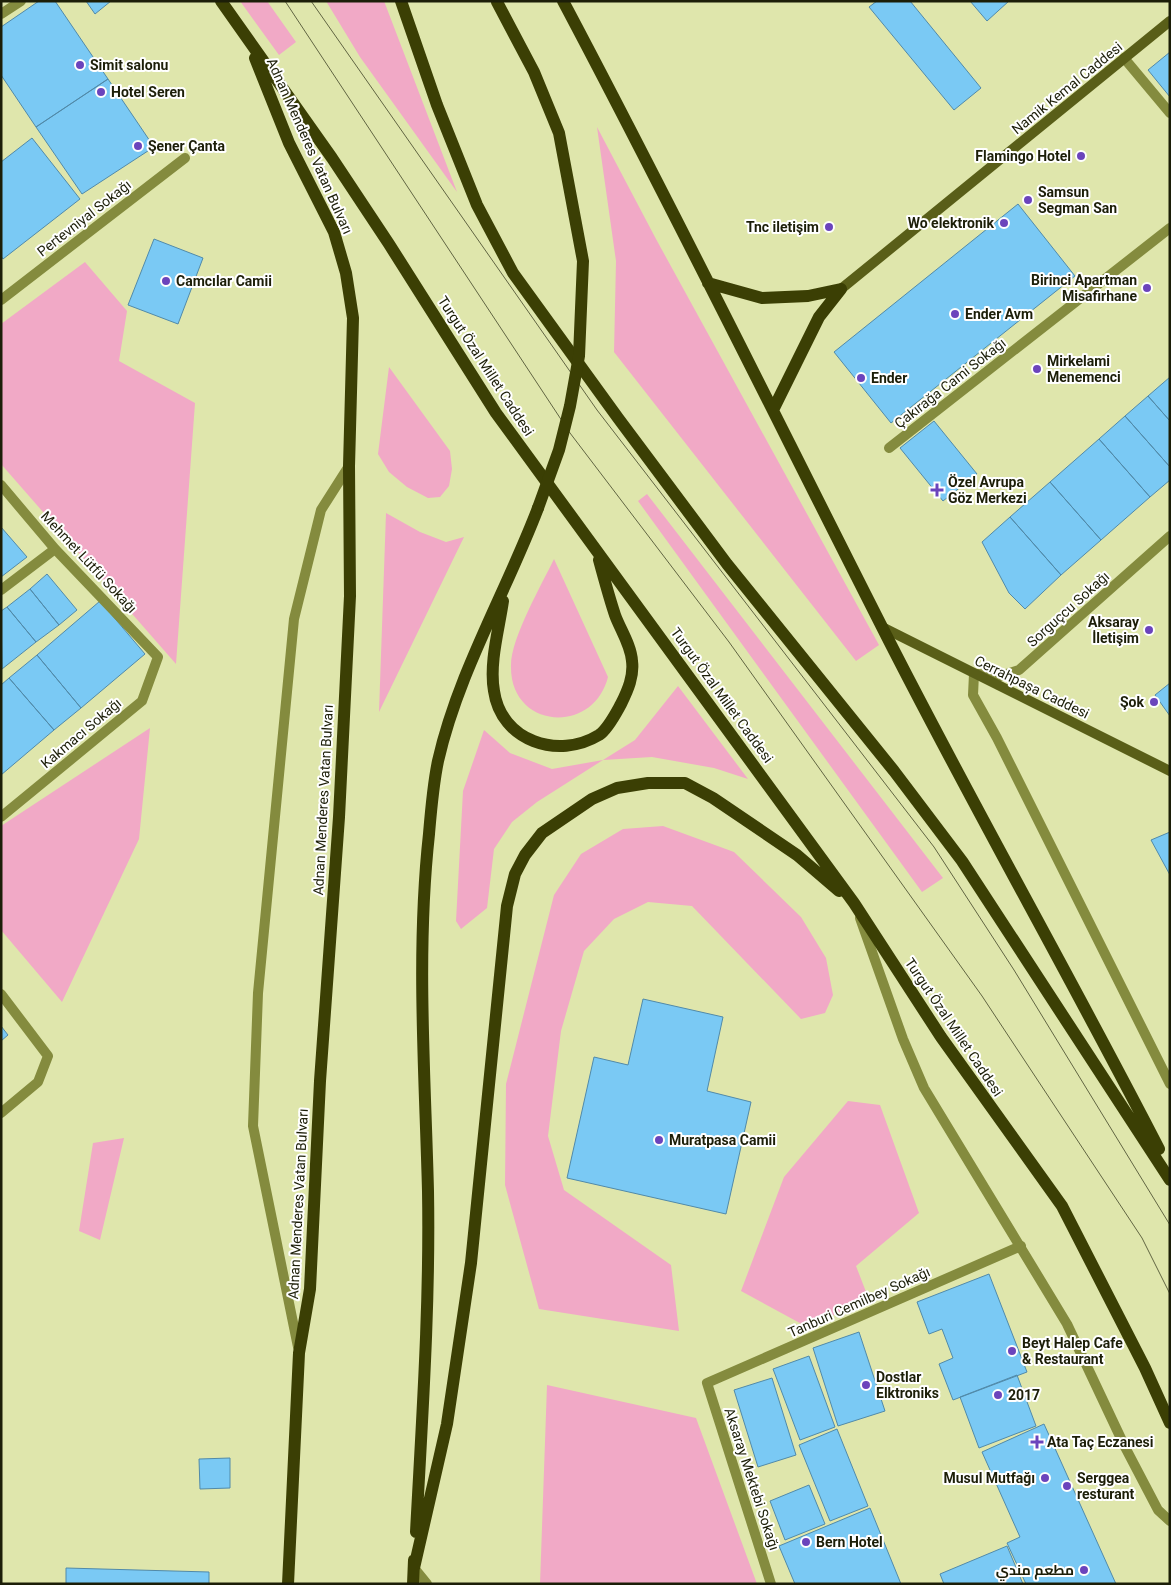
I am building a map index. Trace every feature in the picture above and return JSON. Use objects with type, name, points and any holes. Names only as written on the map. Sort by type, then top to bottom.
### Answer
[{"type":"main road","name":"Turgut Özal Millet Caddesi","points":[[221,1],[389,244],[496,413],[854,903],[941,1037],[1062,1206],[1145,1368],[1170,1422]]},
{"type":"main road","points":[[401,1],[437,105],[477,206],[513,273],[618,418],[728,564],[894,771],[962,861],[1170,1180]]},
{"type":"main road","points":[[563,1],[773,410],[882,628],[1170,1169]]},
{"type":"main road","points":[[413,1584],[424,1380],[428,1203],[422,1023],[422,922],[426,858],[438,763],[449,720],[538,508],[559,450],[570,406],[579,356],[583,261],[559,133],[534,72],[497,2]]},
{"type":"main road","name":"Namik Kemal Caddesi","points":[[841,289],[1170,21]]},
{"type":"main road","name":"Adnan Menderes Vatan Bulvarı","points":[[247,37],[289,143],[334,232],[346,273],[353,318],[349,466],[350,596],[339,816],[320,1081],[310,1289],[299,1353],[288,1584]]},
{"type":"main road","points":[[708,283],[767,298],[808,296],[841,289]]},
{"type":"main road","points":[[773,410],[819,317],[841,289]]},
{"type":"main road","points":[[506,582],[494,663],[493,690],[499,711],[510,728],[536,744],[557,746],[579,744],[601,734],[616,712],[632,679],[632,659],[615,615],[597,553]]},
{"type":"main road","name":"Cerrahpașa Caddesi","points":[[882,628],[1170,772]]},
{"type":"main road","points":[[414,1568],[447,1424],[471,1263],[506,915],[515,874],[525,855],[542,833],[568,814],[617,788],[648,783],[685,783],[713,798],[797,855],[854,903]]},
{"type":"street","points":[[1,14],[21,1]]},
{"type":"street","points":[[1124,58],[1170,113]]},
{"type":"street","name":"Pertevniyal Sokağı","points":[[1,300],[184,158]]},
{"type":"street","name":"Çakırağa Cami Sokağı","points":[[889,448],[1170,228]]},
{"type":"street","points":[[299,1353],[253,1126],[258,993],[294,619],[321,510],[349,466]]},
{"type":"street","name":"Mehmet Lütfü Sokağı","points":[[1,485],[55,549],[158,657]]},
{"type":"street","name":"Sorguçcu Sokağı","points":[[974,674],[1000,676],[1018,670],[1170,536]]},
{"type":"street","points":[[1,590],[55,549]]},
{"type":"street","name":"Kakmacı Sokağı","points":[[1,817],[142,701],[158,657]]},
{"type":"street","points":[[974,674],[973,694],[1001,746],[1170,1084]]},
{"type":"street","points":[[854,903],[903,1039],[924,1088],[1022,1246],[1067,1324],[1125,1447],[1158,1510],[1170,1521]]},
{"type":"street","points":[[1,994],[48,1056],[38,1082],[1,1112]]},
{"type":"street","name":"Tanburi Cemilbey Sokağı","points":[[707,1383],[1022,1246]]},
{"type":"street","name":"Aksaray Mektebi Sokağı","points":[[707,1383],[771,1584]]},
{"type":"street","points":[[414,1568],[427,1584]]},
{"type":"shaded area","points":[[240,1],[267,1],[296,42],[279,55]]},
{"type":"shaded area","points":[[326,1],[384,1],[457,192],[360,57]]},
{"type":"shaded area","points":[[597,127],[656,239],[879,645],[856,661],[614,352],[616,261]]},
{"type":"shaded area","points":[[85,262],[127,311],[119,361],[195,403],[176,664],[1,464],[1,324]]},
{"type":"shaded area","points":[[389,367],[450,451],[452,469],[449,486],[440,497],[428,498],[407,487],[389,472],[378,454]]},
{"type":"shaded area","points":[[647,494],[943,878],[922,892],[638,501]]},
{"type":"shaded area","points":[[386,513],[420,532],[446,542],[464,537],[379,712]]},
{"type":"shaded area","points":[[554,559],[608,677],[599,696],[586,709],[570,716],[553,717],[537,712],[523,702],[514,686],[511,665],[512,654],[521,626]]},
{"type":"shaded area","points":[[678,686],[748,779],[714,768],[652,757],[603,760],[635,740]]},
{"type":"shaded area","points":[[150,728],[139,839],[62,1002],[1,930],[1,826]]},
{"type":"shaded area","points":[[484,730],[510,753],[552,769],[603,760],[537,802],[512,822],[494,849],[487,908],[461,929],[456,921],[463,791]]},
{"type":"shaded area","points":[[663,826],[734,852],[801,917],[826,958],[833,995],[825,1013],[801,1019],[692,906],[648,902],[614,919],[584,951],[561,1031],[548,1136],[564,1190],[671,1265],[679,1331],[539,1309],[505,1185],[506,1084],[554,895],[581,854],[623,829]]},
{"type":"shaded area","points":[[848,1101],[880,1105],[919,1213],[856,1266],[868,1297],[809,1328],[741,1291],[784,1177]]},
{"type":"shaded area","points":[[124,1138],[100,1240],[79,1231],[93,1143]]},
{"type":"shaded area","points":[[547,1385],[696,1418],[757,1584],[540,1584]]},
{"type":"building","points":[[39,1],[55,1],[108,79],[36,127],[1,75],[1,27]]},
{"type":"building","points":[[86,1],[111,1],[95,14]]},
{"type":"building","points":[[877,1],[910,1],[981,88],[954,110],[869,7]]},
{"type":"building","points":[[970,1],[1009,1],[987,21]]},
{"type":"building","points":[[1170,52],[1170,97],[1148,70]]},
{"type":"building","points":[[108,79],[154,147],[82,194],[36,127]]},
{"type":"building","points":[[32,138],[80,199],[3,259],[1,256],[1,162]]},
{"type":"building","name":"Ender Avm","points":[[1018,204],[1075,276],[891,423],[834,352]]},
{"type":"building","name":"Camcılar Camii","points":[[154,239],[203,258],[178,324],[128,305]]},
{"type":"building","points":[[1170,377],[1170,421],[1148,396]]},
{"type":"building","points":[[1148,396],[1170,421],[1170,467],[1125,416]]},
{"type":"building","points":[[1125,416],[1170,467],[1170,480],[1150,497],[1099,439]]},
{"type":"building","points":[[934,421],[977,474],[943,501],[900,448]]},
{"type":"building","points":[[1099,439],[1150,497],[1101,540],[1050,482]]},
{"type":"building","points":[[1050,482],[1101,540],[1061,575],[1010,517]]},
{"type":"building","points":[[1010,517],[1061,575],[1025,609],[1009,593],[982,542]]},
{"type":"building","points":[[1,527],[27,557],[1,577]]},
{"type":"building","points":[[47,574],[77,610],[59,625],[30,589]]},
{"type":"building","points":[[30,589],[59,625],[36,642],[7,607]]},
{"type":"building","points":[[100,601],[145,654],[81,708],[37,655]]},
{"type":"building","points":[[7,607],[36,642],[2,669],[1,611]]},
{"type":"building","points":[[37,655],[81,708],[54,730],[9,678]]},
{"type":"building","points":[[9,678],[54,730],[1,775],[1,685]]},
{"type":"building","points":[[1170,683],[1170,716],[1155,695]]},
{"type":"building","points":[[1170,832],[1170,875],[1151,840]]},
{"type":"building","name":"Muratpasa Camii","points":[[643,999],[723,1017],[707,1091],[751,1102],[726,1214],[567,1178],[594,1057],[628,1065]]},
{"type":"building","points":[[1,1026],[8,1035],[1,1041]]},
{"type":"building","points":[[989,1274],[1027,1372],[953,1400],[939,1364],[953,1358],[942,1329],[929,1334],[917,1302]]},
{"type":"building","points":[[859,1332],[885,1411],[838,1426],[813,1348]]},
{"type":"building","points":[[809,1356],[835,1427],[800,1440],[773,1369]]},
{"type":"building","points":[[1017,1375],[1036,1426],[979,1448],[960,1397]]},
{"type":"building","points":[[772,1378],[796,1455],[758,1467],[734,1390]]},
{"type":"building","points":[[1044,1424],[1116,1584],[1026,1584],[1007,1543],[1020,1537],[982,1452]]},
{"type":"building","points":[[837,1429],[868,1506],[830,1521],[799,1445]]},
{"type":"building","points":[[230,1458],[230,1488],[200,1489],[199,1459]]},
{"type":"building","points":[[809,1485],[825,1524],[785,1540],[770,1501]]},
{"type":"building","points":[[870,1508],[901,1584],[795,1584],[779,1546]]},
{"type":"building","points":[[1007,1546],[1023,1584],[944,1584],[940,1574]]},
{"type":"building","points":[[66,1568],[209,1572],[209,1584],[66,1584]]},
{"type":"tram line","points":[[285,1],[570,433],[729,642],[982,996],[1142,1238],[1170,1294]]},
{"type":"tram line","points":[[311,1],[597,410],[934,847],[1014,970],[1170,1225]]},
{"type":"place","name":"Simit salonu","points":[[80,65]]},
{"type":"place","name":"Hotel Seren","points":[[101,92]]},
{"type":"place","name":"Şener Çanta","points":[[138,146]]},
{"type":"place","name":"Flamingo Hotel","points":[[1081,156]]},
{"type":"place","name":"Samsun Segman San","points":[[1028,200]]},
{"type":"place","name":"Wo elektronik","points":[[1004,223]]},
{"type":"place","name":"Tnc iletişim","points":[[829,227]]},
{"type":"place","name":"Camcılar Camii","points":[[166,281]]},
{"type":"place","name":"Birinci Apartman Misafirhane","points":[[1147,288]]},
{"type":"place","name":"Ender Avm","points":[[955,314]]},
{"type":"place","name":"Mirkelami Menemenci","points":[[1037,369]]},
{"type":"place","name":"Ender","points":[[861,378]]},
{"type":"place","name":"Özel Avrupa Göz Merkezi","points":[[937,490]]},
{"type":"place","name":"Aksaray İletişim","points":[[1149,630]]},
{"type":"place","name":"Şok","points":[[1154,702]]},
{"type":"place","name":"Muratpasa Camii","points":[[659,1140]]},
{"type":"place","name":"Beyt Halep Cafe & Restaurant","points":[[1012,1351]]},
{"type":"place","name":"Dostlar Elktroniks","points":[[866,1385]]},
{"type":"place","name":"2017","points":[[998,1395]]},
{"type":"place","name":"Ata Taç Eczanesi","points":[[1037,1442]]},
{"type":"place","name":"Musul Mutfağı","points":[[1045,1478]]},
{"type":"place","name":"Serggea resturant","points":[[1067,1486]]},
{"type":"place","name":"Bern Hotel","points":[[806,1542]]},
{"type":"place","name":"مطعم مندي","points":[[1084,1570]]}]
